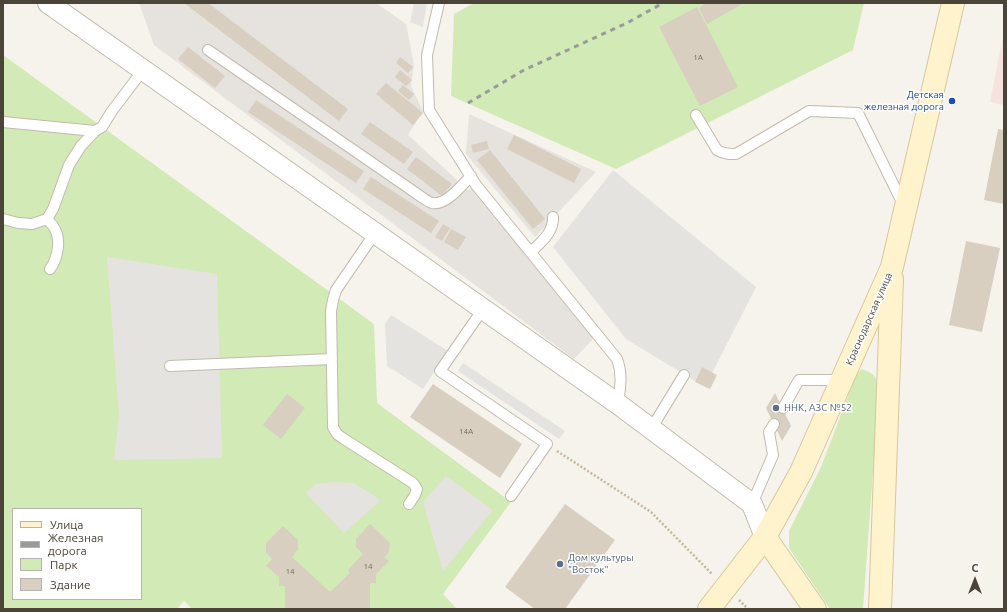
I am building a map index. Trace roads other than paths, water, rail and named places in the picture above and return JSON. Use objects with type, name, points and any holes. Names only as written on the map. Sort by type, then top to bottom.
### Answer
[{"type":"main road","name":"Краснодарская улица","points":[[709,609],[766,537],[801,472],[892,267],[953,3]]},
{"type":"main road","points":[[880,609],[892,267]]},
{"type":"main road","points":[[766,537],[815,609]]},
{"type":"street","points":[[48,3],[652,429],[752,504],[766,537]]},
{"type":"lane","points":[[439,3],[427,55],[428,110],[476,185],[617,359],[621,370],[622,379],[618,404]]},
{"type":"lane","points":[[208,50],[432,203],[441,203],[454,193],[470,176]]},
{"type":"lane","points":[[3,219],[18,223],[32,224],[46,220],[53,209],[69,165],[81,146],[94,131],[102,127],[112,111],[143,70]]},
{"type":"lane","points":[[696,114],[718,150],[722,153],[736,154],[809,111],[858,113],[906,210]]},
{"type":"lane","points":[[3,122],[94,131]]},
{"type":"lane","points":[[531,252],[549,233],[554,223],[554,217]]},
{"type":"lane","points":[[46,220],[54,227],[57,237],[58,252],[50,269]]},
{"type":"lane","points":[[375,234],[334,295],[331,311],[333,427],[337,434],[413,482],[417,489],[409,504]]},
{"type":"lane","points":[[483,309],[440,371],[547,444],[511,496]]},
{"type":"lane","points":[[170,366],[332,359]]},
{"type":"lane","points":[[652,429],[684,374]]},
{"type":"lane","points":[[783,408],[799,380],[841,380]]},
{"type":"lane","points":[[752,504],[772,455],[769,432],[774,424]]},
{"type":"railway","points":[[468,103],[524,70],[627,23],[663,3]]},
{"type":"place","name":"Детская железная дорога","points":[[952,101]]},
{"type":"place","name":"ННК, АЗС №52","points":[[776,408]]},
{"type":"place","name":"Дом культуры \"Восток\"","points":[[560,564]]}]
